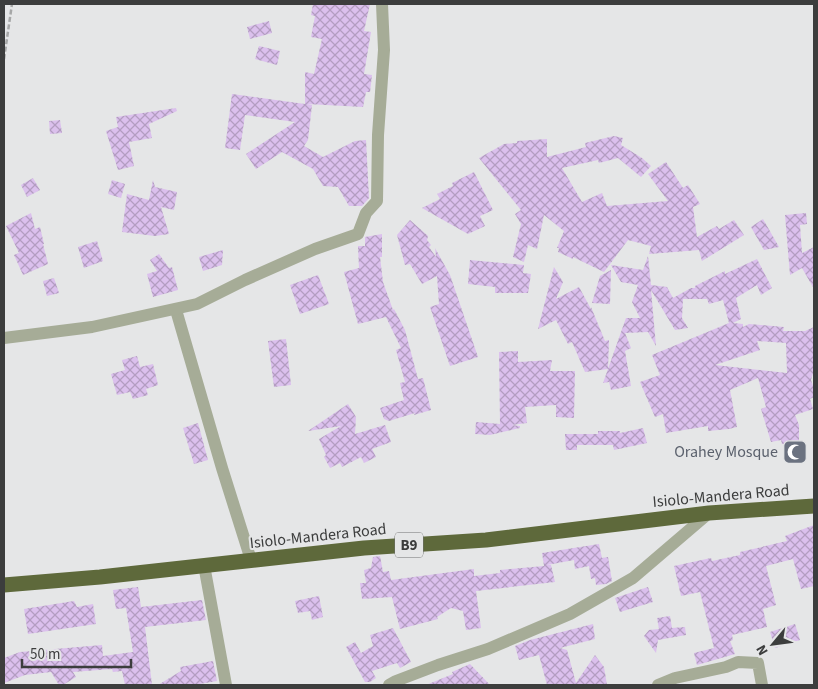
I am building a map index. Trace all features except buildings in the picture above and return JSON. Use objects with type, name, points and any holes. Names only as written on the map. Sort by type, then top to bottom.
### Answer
[{"type":"highway","name":"Isiolo-Mandera Road","points":[[4,586],[364,548],[486,540],[709,513],[814,506]]},
{"type":"street","points":[[4,338],[92,327],[197,304],[315,249],[358,234],[366,213],[377,201],[378,136],[384,50],[382,4]]},
{"type":"street","points":[[176,310],[251,560]]},
{"type":"street","points":[[389,685],[438,665],[488,649],[570,614],[632,578],[709,513]]},
{"type":"street","points":[[204,565],[226,685]]},
{"type":"street","points":[[658,685],[675,678],[726,667],[738,662],[758,663],[762,685]]},
{"type":"path","points":[[4,58],[12,4]]},
{"type":"place","name":"Orahey Mosque","points":[[795,452]]}]
